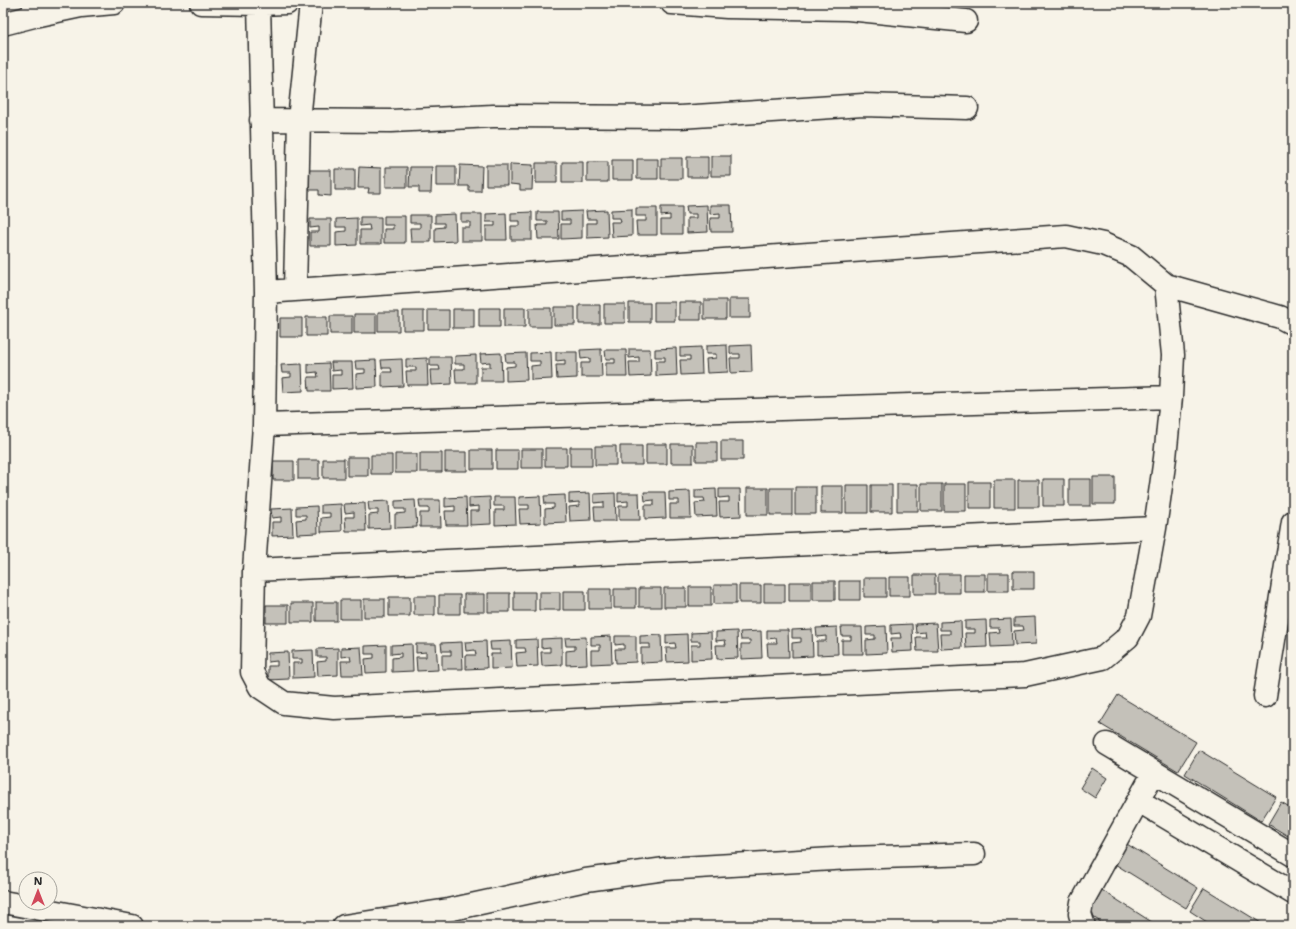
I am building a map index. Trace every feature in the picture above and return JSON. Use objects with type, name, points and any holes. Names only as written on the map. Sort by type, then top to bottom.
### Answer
[{"type":"street","points":[[3,24],[34,10],[114,3]]},
{"type":"street","points":[[201,3],[287,3]]},
{"type":"street","points":[[295,289],[299,120],[311,3]]},
{"type":"street","points":[[672,3],[727,7],[848,9],[966,21]]},
{"type":"street","points":[[259,4],[266,292],[264,424],[254,570],[252,672],[260,687],[284,702],[334,708],[350,708],[1025,674],[1103,658],[1128,637],[1139,616],[1155,528],[1165,458],[1173,355],[1166,285]]},
{"type":"street","points":[[261,120],[391,121],[492,116],[680,117],[863,105],[966,108]]},
{"type":"street","points":[[266,292],[1066,236],[1103,244],[1131,256],[1166,285],[1280,317],[1293,324]]},
{"type":"street","points":[[264,424],[1171,396]]},
{"type":"street","points":[[1265,696],[1293,522]]},
{"type":"street","points":[[254,570],[1155,528]]},
{"type":"street","points":[[1107,744],[1293,855]]},
{"type":"street","points":[[1084,926],[1080,914],[1082,902],[1154,772]]},
{"type":"street","points":[[1139,801],[1293,893]]},
{"type":"street","points":[[344,926],[385,923],[586,880],[664,869],[850,858],[974,854]]},
{"type":"street","points":[[3,902],[132,926]]},
{"type":"building","points":[[711,156],[731,156],[731,176],[711,176]]},
{"type":"building","points":[[687,157],[708,157],[708,177],[687,177]]},
{"type":"building","points":[[661,158],[682,158],[682,179],[661,179]]},
{"type":"building","points":[[637,159],[658,159],[658,179],[637,179]]},
{"type":"building","points":[[612,160],[633,160],[633,180],[612,180]]},
{"type":"building","points":[[562,162],[583,162],[583,183],[562,183]]},
{"type":"building","points":[[587,162],[608,162],[608,182],[587,182]]},
{"type":"building","points":[[536,163],[557,163],[557,183],[536,183]]},
{"type":"building","points":[[510,164],[533,165],[532,190],[520,190],[520,185],[510,184]]},
{"type":"building","points":[[460,165],[482,166],[481,191],[469,191],[469,186],[459,186]]},
{"type":"building","points":[[486,165],[507,165],[507,185],[486,185]]},
{"type":"building","points":[[436,166],[456,166],[456,186],[436,186]]},
{"type":"building","points":[[359,167],[381,168],[381,193],[368,193],[369,188],[358,188]]},
{"type":"building","points":[[386,167],[407,167],[407,187],[386,187]]},
{"type":"building","points":[[410,167],[432,167],[431,193],[419,193],[419,187],[409,187]]},
{"type":"building","points":[[335,169],[355,169],[355,190],[335,190]]},
{"type":"building","points":[[309,170],[331,170],[331,196],[319,195],[319,190],[309,190]]},
{"type":"building","points":[[707,205],[708,232],[687,233],[687,218],[696,218],[696,214],[687,214],[686,206]]},
{"type":"building","points":[[710,205],[731,205],[732,232],[711,232],[710,218],[720,218],[720,213],[710,214]]},
{"type":"building","points":[[661,207],[682,207],[682,234],[661,234],[661,220],[670,220],[670,215],[661,216]]},
{"type":"building","points":[[636,208],[657,208],[657,235],[637,235],[636,221],[646,221],[646,216],[636,216]]},
{"type":"building","points":[[632,209],[632,236],[612,237],[611,222],[621,222],[620,218],[611,218],[611,210]]},
{"type":"building","points":[[607,210],[608,237],[587,238],[587,223],[596,223],[596,219],[587,219],[586,211]]},
{"type":"building","points":[[582,211],[582,238],[561,239],[561,224],[570,224],[570,220],[561,220],[561,212]]},
{"type":"building","points":[[532,212],[532,240],[511,240],[511,226],[520,226],[520,221],[511,221],[511,213]]},
{"type":"building","points":[[537,212],[558,212],[559,239],[538,239],[537,225],[547,225],[547,221],[537,221]]},
{"type":"building","points":[[506,213],[507,240],[486,240],[486,226],[495,226],[495,222],[486,222],[486,214]]},
{"type":"building","points":[[455,214],[456,241],[435,242],[435,228],[444,227],[444,223],[435,223],[435,215]]},
{"type":"building","points":[[461,214],[482,214],[482,241],[461,241],[461,227],[470,227],[470,222],[461,222]]},
{"type":"building","points":[[410,215],[431,215],[431,242],[411,242],[410,228],[420,228],[420,223],[410,223]]},
{"type":"building","points":[[384,216],[405,216],[405,243],[384,243],[384,229],[393,229],[393,225],[384,225]]},
{"type":"building","points":[[360,217],[381,217],[381,244],[360,244],[360,230],[370,230],[369,225],[360,226]]},
{"type":"building","points":[[357,218],[357,245],[336,246],[336,232],[346,231],[346,227],[336,227],[336,219]]},
{"type":"building","points":[[310,219],[331,219],[331,246],[310,246],[310,232],[319,232],[319,227],[310,228]]},
{"type":"building","points":[[729,299],[750,299],[750,318],[729,318]]},
{"type":"building","points":[[704,300],[726,300],[726,319],[704,319]]},
{"type":"building","points":[[654,302],[675,302],[675,321],[654,321]]},
{"type":"building","points":[[679,302],[701,302],[701,320],[679,320]]},
{"type":"building","points":[[629,303],[650,303],[650,322],[629,322]]},
{"type":"building","points":[[604,304],[625,304],[625,323],[604,323]]},
{"type":"building","points":[[579,305],[600,305],[600,324],[579,324]]},
{"type":"building","points":[[554,307],[575,307],[575,325],[554,325]]},
{"type":"building","points":[[479,308],[500,308],[500,327],[479,327]]},
{"type":"building","points":[[504,308],[525,308],[525,327],[504,327]]},
{"type":"building","points":[[529,308],[551,308],[551,327],[529,327]]},
{"type":"building","points":[[453,309],[474,309],[474,328],[453,328]]},
{"type":"building","points":[[428,310],[449,310],[449,329],[428,329]]},
{"type":"building","points":[[403,311],[424,311],[424,330],[403,330]]},
{"type":"building","points":[[378,312],[399,312],[399,331],[378,331]]},
{"type":"building","points":[[354,314],[376,314],[376,333],[354,333]]},
{"type":"building","points":[[330,316],[352,316],[352,334],[330,334]]},
{"type":"building","points":[[306,317],[327,317],[327,336],[306,336]]},
{"type":"building","points":[[280,318],[302,318],[302,337],[280,337]]},
{"type":"building","points":[[727,345],[728,372],[707,373],[706,359],[716,358],[716,354],[706,354],[706,346]]},
{"type":"building","points":[[751,345],[752,372],[731,373],[730,358],[740,358],[740,354],[730,354],[730,346]]},
{"type":"building","points":[[701,347],[702,374],[681,375],[680,360],[690,360],[690,356],[680,356],[680,348]]},
{"type":"building","points":[[676,348],[677,375],[656,376],[656,361],[665,361],[665,357],[655,357],[655,349]]},
{"type":"building","points":[[601,349],[602,377],[581,377],[581,363],[590,363],[590,358],[581,359],[580,350]]},
{"type":"building","points":[[629,349],[650,349],[651,376],[630,377],[629,362],[639,362],[639,357],[629,358]]},
{"type":"building","points":[[605,350],[626,350],[627,377],[606,377],[606,363],[615,363],[615,359],[606,359]]},
{"type":"building","points":[[551,352],[552,379],[531,380],[531,366],[540,365],[540,361],[530,361],[530,353]]},
{"type":"building","points":[[556,352],[577,352],[577,378],[557,379],[556,365],[565,365],[565,360],[556,361]]},
{"type":"building","points":[[501,353],[502,381],[481,381],[481,367],[490,367],[490,362],[481,363],[480,354]]},
{"type":"building","points":[[526,353],[527,380],[506,381],[506,367],[515,366],[515,362],[506,362],[505,354]]},
{"type":"building","points":[[476,355],[476,383],[456,383],[455,369],[464,369],[464,364],[455,364],[455,356]]},
{"type":"building","points":[[430,357],[451,357],[452,384],[431,385],[430,370],[440,370],[439,366],[430,366]]},
{"type":"building","points":[[427,358],[428,385],[407,385],[406,371],[416,371],[416,367],[406,367],[406,359]]},
{"type":"building","points":[[402,359],[403,386],[382,387],[382,372],[392,372],[391,368],[382,368],[381,360]]},
{"type":"building","points":[[376,360],[377,387],[356,388],[356,374],[365,373],[365,369],[356,369],[355,361]]},
{"type":"building","points":[[331,362],[352,362],[353,388],[332,389],[332,375],[341,375],[341,370],[332,371]]},
{"type":"building","points":[[329,363],[330,391],[309,391],[308,377],[318,377],[317,372],[308,373],[308,364]]},
{"type":"building","points":[[302,364],[303,391],[283,392],[282,378],[291,377],[291,373],[282,373],[281,365]]},
{"type":"building","points":[[721,441],[743,441],[743,460],[721,460]]},
{"type":"building","points":[[696,442],[717,442],[717,461],[696,461]]},
{"type":"building","points":[[646,444],[667,444],[667,464],[646,464]]},
{"type":"building","points":[[671,444],[693,444],[693,463],[671,463]]},
{"type":"building","points":[[595,446],[616,446],[616,465],[595,465]]},
{"type":"building","points":[[620,446],[642,446],[642,465],[620,465]]},
{"type":"building","points":[[570,447],[592,447],[592,466],[570,466]]},
{"type":"building","points":[[545,448],[567,448],[567,466],[545,466]]},
{"type":"building","points":[[521,449],[542,449],[542,468],[521,468]]},
{"type":"building","points":[[471,450],[492,450],[492,469],[471,469]]},
{"type":"building","points":[[496,450],[518,450],[518,469],[496,469]]},
{"type":"building","points":[[445,452],[467,452],[467,471],[445,471]]},
{"type":"building","points":[[420,453],[442,453],[442,472],[420,472]]},
{"type":"building","points":[[395,454],[417,454],[417,473],[395,473]]},
{"type":"building","points":[[371,455],[392,455],[392,474],[371,474]]},
{"type":"building","points":[[347,457],[368,457],[368,476],[347,476]]},
{"type":"building","points":[[323,459],[344,459],[344,478],[323,478]]},
{"type":"building","points":[[298,460],[319,460],[319,479],[298,479]]},
{"type":"building","points":[[273,461],[294,461],[294,480],[273,480]]},
{"type":"building","points":[[1093,477],[1115,477],[1115,504],[1093,504]]},
{"type":"building","points":[[1043,479],[1064,479],[1064,506],[1043,506]]},
{"type":"building","points":[[1069,479],[1091,479],[1091,506],[1069,506]]},
{"type":"building","points":[[994,480],[1015,480],[1015,508],[994,508]]},
{"type":"building","points":[[1018,480],[1039,480],[1039,507],[1018,507]]},
{"type":"building","points":[[969,482],[990,482],[990,508],[969,508]]},
{"type":"building","points":[[897,484],[918,484],[918,511],[897,511]]},
{"type":"building","points":[[921,484],[942,484],[942,511],[921,511]]},
{"type":"building","points":[[944,484],[966,484],[966,511],[944,511]]},
{"type":"building","points":[[846,485],[868,485],[868,513],[846,513]]},
{"type":"building","points":[[871,485],[892,485],[892,512],[871,512]]},
{"type":"building","points":[[821,486],[843,486],[843,513],[821,513]]},
{"type":"building","points":[[795,487],[816,487],[816,514],[795,514]]},
{"type":"building","points":[[747,488],[768,488],[768,515],[747,515]]},
{"type":"building","points":[[770,488],[792,488],[792,515],[770,515]]},
{"type":"building","points":[[716,489],[717,516],[696,517],[695,503],[705,502],[704,498],[695,498],[695,490]]},
{"type":"building","points":[[719,489],[740,489],[741,516],[720,517],[719,502],[729,502],[729,497],[719,498]]},
{"type":"building","points":[[690,491],[691,518],[670,518],[670,504],[679,504],[679,500],[669,500],[669,492]]},
{"type":"building","points":[[644,492],[665,492],[666,518],[645,519],[645,505],[654,505],[654,500],[645,501]]},
{"type":"building","points":[[590,493],[591,520],[570,521],[569,507],[579,506],[579,502],[569,503],[569,494]]},
{"type":"building","points":[[615,493],[616,521],[595,521],[594,507],[604,507],[604,502],[594,503],[594,494]]},
{"type":"building","points":[[618,493],[639,493],[640,520],[619,520],[619,506],[628,506],[628,501],[618,502]]},
{"type":"building","points":[[565,495],[566,522],[545,523],[545,509],[554,508],[554,504],[545,504],[544,496]]},
{"type":"building","points":[[540,496],[541,523],[520,524],[519,509],[529,509],[529,505],[519,505],[519,497]]},
{"type":"building","points":[[466,497],[467,525],[446,525],[445,511],[455,511],[455,506],[445,507],[445,498]]},
{"type":"building","points":[[490,497],[491,524],[470,525],[470,511],[479,511],[479,506],[469,507],[469,498]]},
{"type":"building","points":[[494,497],[515,497],[516,524],[495,525],[495,510],[504,510],[504,506],[494,506]]},
{"type":"building","points":[[415,500],[417,527],[395,528],[395,514],[405,513],[405,509],[395,509],[395,501]]},
{"type":"building","points":[[419,500],[440,500],[441,527],[420,527],[420,513],[429,513],[429,508],[420,508]]},
{"type":"building","points":[[389,501],[390,528],[369,529],[369,515],[378,514],[378,510],[369,510],[368,502]]},
{"type":"building","points":[[365,503],[366,531],[346,531],[345,517],[354,517],[354,512],[345,513],[344,504]]},
{"type":"building","points":[[341,504],[342,531],[321,532],[321,518],[330,517],[330,513],[321,513],[321,505]]},
{"type":"building","points":[[317,506],[318,533],[297,534],[296,520],[306,519],[306,515],[296,515],[296,507]]},
{"type":"building","points":[[292,508],[293,535],[272,536],[272,522],[281,522],[281,517],[272,518],[271,509]]},
{"type":"building","points":[[1013,571],[1034,571],[1034,589],[1013,589]]},
{"type":"building","points":[[988,573],[1009,573],[1009,591],[988,591]]},
{"type":"building","points":[[938,574],[960,574],[960,593],[938,593]]},
{"type":"building","points":[[964,574],[985,574],[985,592],[964,592]]},
{"type":"building","points":[[914,575],[935,575],[935,594],[914,594]]},
{"type":"building","points":[[889,577],[910,577],[910,596],[889,596]]},
{"type":"building","points":[[864,578],[886,578],[886,597],[864,597]]},
{"type":"building","points":[[813,581],[835,581],[835,600],[813,600]]},
{"type":"building","points":[[839,581],[860,581],[860,600],[839,600]]},
{"type":"building","points":[[789,582],[811,582],[811,601],[789,601]]},
{"type":"building","points":[[764,584],[785,584],[785,602],[764,602]]},
{"type":"building","points":[[714,585],[736,585],[736,604],[714,604]]},
{"type":"building","points":[[739,585],[761,585],[761,603],[739,603]]},
{"type":"building","points":[[689,587],[711,587],[711,606],[689,606]]},
{"type":"building","points":[[639,588],[661,588],[661,607],[639,607]]},
{"type":"building","points":[[664,588],[686,588],[686,607],[664,607]]},
{"type":"building","points":[[589,589],[611,589],[611,609],[589,609]]},
{"type":"building","points":[[614,589],[636,589],[636,608],[614,608]]},
{"type":"building","points":[[563,591],[585,591],[585,610],[563,610]]},
{"type":"building","points":[[514,592],[535,592],[535,611],[514,611]]},
{"type":"building","points":[[539,592],[560,592],[560,610],[539,610]]},
{"type":"building","points":[[488,593],[510,593],[510,612],[488,612]]},
{"type":"building","points":[[464,594],[485,594],[485,612],[464,612]]},
{"type":"building","points":[[439,595],[460,595],[460,614],[439,614]]},
{"type":"building","points":[[414,596],[435,596],[435,615],[414,615]]},
{"type":"building","points":[[389,597],[410,597],[410,616],[389,616]]},
{"type":"building","points":[[364,599],[385,599],[385,617],[364,617]]},
{"type":"building","points":[[340,600],[361,600],[361,619],[340,619]]},
{"type":"building","points":[[316,602],[337,602],[337,621],[316,621]]},
{"type":"building","points":[[291,603],[313,603],[313,622],[291,622]]},
{"type":"building","points":[[266,605],[288,605],[288,623],[266,623]]},
{"type":"building","points":[[1035,617],[1036,644],[1015,645],[1014,631],[1024,630],[1023,626],[1014,626],[1014,618]]},
{"type":"building","points":[[1011,619],[1012,646],[991,647],[990,633],[1000,632],[999,628],[990,628],[990,620]]},
{"type":"building","points":[[986,620],[987,647],[966,648],[965,633],[975,633],[975,629],[965,629],[965,621]]},
{"type":"building","points":[[961,621],[962,648],[941,649],[940,634],[950,634],[950,630],[940,630],[940,622]]},
{"type":"building","points":[[936,623],[938,651],[917,651],[916,637],[926,637],[925,632],[916,633],[915,624]]},
{"type":"building","points":[[912,624],[913,651],[892,652],[891,638],[901,638],[900,633],[891,634],[891,625]]},
{"type":"building","points":[[886,626],[887,653],[866,654],[866,640],[875,639],[875,635],[866,635],[866,627]]},
{"type":"building","points":[[837,627],[838,654],[817,655],[817,641],[826,641],[826,636],[817,637],[816,628]]},
{"type":"building","points":[[841,627],[862,627],[863,654],[842,654],[842,640],[851,640],[851,636],[842,636]]},
{"type":"building","points":[[812,629],[813,656],[792,657],[792,643],[801,642],[801,638],[792,638],[792,630]]},
{"type":"building","points":[[767,630],[788,630],[789,657],[768,657],[767,643],[777,643],[776,638],[767,639]]},
{"type":"building","points":[[737,631],[738,658],[717,659],[716,645],[726,645],[725,640],[716,641],[716,632]]},
{"type":"building","points":[[761,631],[762,658],[741,659],[741,644],[750,644],[750,640],[741,640],[740,632]]},
{"type":"building","points":[[711,632],[712,659],[691,660],[691,645],[700,645],[700,641],[691,641],[691,633]]},
{"type":"building","points":[[687,634],[688,661],[667,662],[666,648],[676,648],[675,643],[666,644],[666,635]]},
{"type":"building","points":[[661,635],[662,662],[641,663],[641,648],[650,648],[650,644],[640,644],[640,636]]},
{"type":"building","points":[[611,636],[612,663],[591,664],[591,650],[600,650],[600,645],[591,645],[591,637]]},
{"type":"building","points":[[615,636],[636,636],[636,662],[616,663],[615,649],[624,649],[624,644],[615,645]]},
{"type":"building","points":[[586,637],[587,664],[566,665],[566,651],[575,650],[575,646],[566,646],[565,638]]},
{"type":"building","points":[[562,638],[562,665],[542,666],[541,652],[550,652],[550,647],[541,648],[541,639]]},
{"type":"building","points":[[537,639],[538,666],[517,667],[516,653],[526,652],[525,648],[516,648],[516,640]]},
{"type":"building","points":[[486,641],[487,668],[466,669],[466,655],[476,655],[475,650],[466,651],[465,642]]},
{"type":"building","points":[[511,641],[512,668],[491,669],[491,654],[500,654],[500,650],[491,650],[490,642]]},
{"type":"building","points":[[462,642],[463,669],[442,669],[442,655],[451,655],[451,651],[442,651],[441,643]]},
{"type":"building","points":[[412,644],[413,671],[392,672],[392,658],[401,657],[401,653],[391,654],[391,645]]},
{"type":"building","points":[[416,644],[436,644],[438,670],[417,671],[416,657],[426,657],[426,652],[416,653]]},
{"type":"building","points":[[386,645],[386,672],[366,673],[365,659],[374,658],[374,654],[365,654],[365,646]]},
{"type":"building","points":[[361,647],[363,675],[342,675],[341,661],[351,661],[350,656],[341,657],[341,648]]},
{"type":"building","points":[[338,648],[338,675],[318,676],[317,662],[326,661],[326,657],[317,657],[317,649]]},
{"type":"building","points":[[313,650],[314,677],[293,678],[293,663],[302,663],[302,659],[292,659],[292,651]]},
{"type":"building","points":[[288,652],[289,679],[268,680],[268,666],[277,666],[277,661],[268,662],[268,653]]},
{"type":"building","points":[[1118,695],[1196,742],[1178,771],[1100,724]]},
{"type":"building","points":[[1199,750],[1276,797],[1261,821],[1185,774]]},
{"type":"building","points":[[1092,768],[1107,778],[1095,798],[1080,788]]},
{"type":"building","points":[[1281,802],[1293,809],[1293,839],[1268,824]]},
{"type":"building","points":[[1122,841],[1198,888],[1186,908],[1110,861]]},
{"type":"building","points":[[1097,887],[1158,926],[1107,926],[1082,910]]},
{"type":"building","points":[[1204,888],[1266,926],[1213,926],[1190,911]]}]
